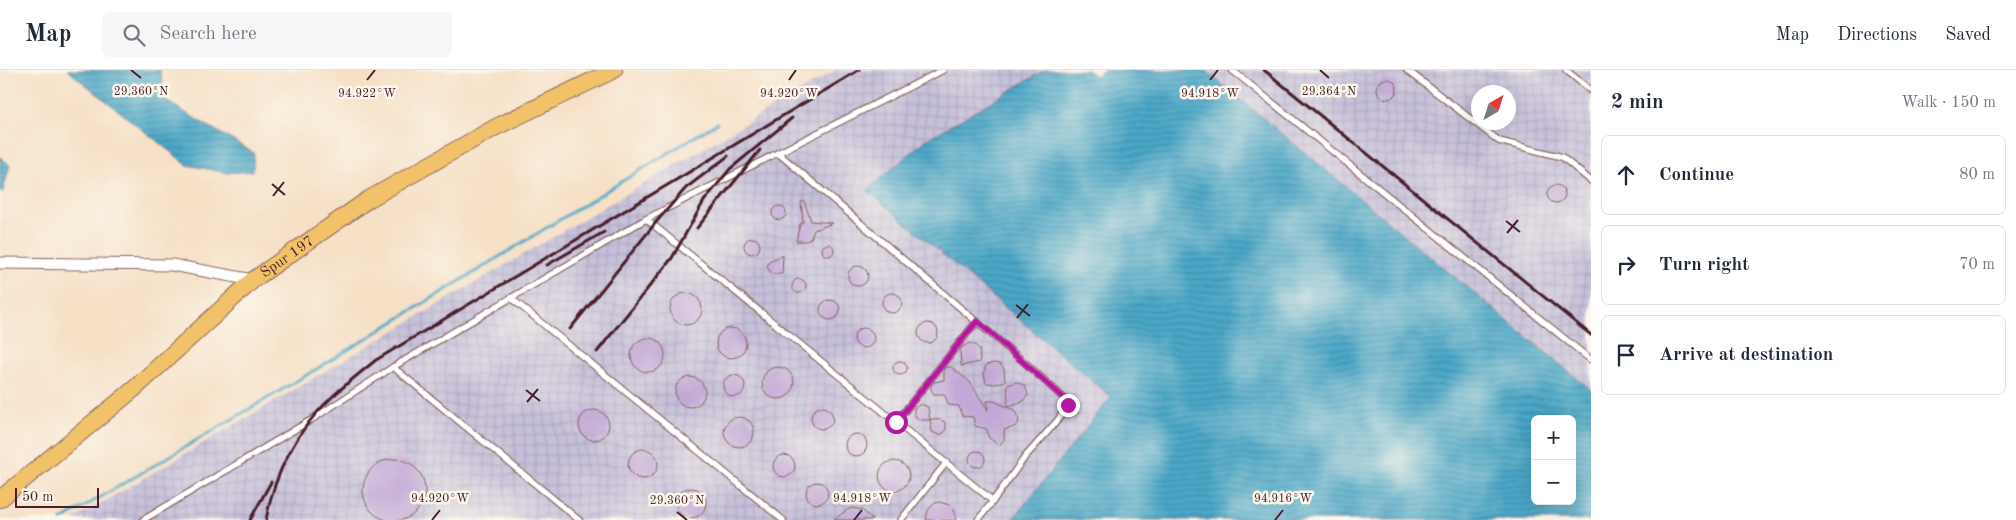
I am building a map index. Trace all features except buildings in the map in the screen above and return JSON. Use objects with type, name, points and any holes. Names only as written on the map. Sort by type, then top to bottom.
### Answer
[{"type":"main road","name":"Spur 197","points":[[0,499],[134,389],[253,280],[378,194],[496,127],[614,70]]},
{"type":"street","points":[[0,263],[172,265],[253,280]]},
{"type":"lane","points":[[143,520],[311,420],[393,367],[646,219],[943,70]]},
{"type":"lane","points":[[1232,70],[1591,360]]},
{"type":"lane","points":[[1407,70],[1499,141],[1562,158],[1591,181]]},
{"type":"lane","points":[[1566,70],[1591,91]]},
{"type":"lane","points":[[778,153],[977,321],[1067,401],[1068,405],[1058,420],[1025,457],[978,520]]},
{"type":"lane","points":[[646,219],[993,501]]},
{"type":"lane","points":[[511,298],[783,520]]},
{"type":"lane","points":[[896,422],[977,321]]},
{"type":"lane","points":[[393,367],[579,520]]},
{"type":"lane","points":[[901,520],[946,463]]},
{"type":"shaded area","points":[[836,70],[1045,70],[926,140],[867,189],[1111,397],[1012,520],[73,520]]},
{"type":"shaded area","points":[[1205,70],[1591,70],[1591,390]]},
{"type":"water","points":[[67,70],[160,70],[166,101],[254,153],[253,171],[227,173],[187,165]]},
{"type":"water","points":[[1045,70],[1087,70],[1097,77],[1103,70],[1205,70],[1591,390],[1591,520],[1012,520],[1111,397],[867,190],[926,140]]},
{"type":"water","points":[[0,157],[10,165],[3,192],[0,192]]},
{"type":"waterway","points":[[62,520],[320,367],[717,123]]},
{"type":"railway","points":[[266,520],[281,469],[308,423],[332,397],[376,360],[859,70]]},
{"type":"railway","points":[[1264,70],[1591,335]]},
{"type":"railway","points":[[597,352],[672,258],[704,201],[730,169],[792,118]]},
{"type":"railway","points":[[697,228],[760,150]]},
{"type":"railway","points":[[570,329],[686,188],[728,156]]},
{"type":"railway","points":[[547,265],[604,232]]},
{"type":"railway","points":[[250,520],[271,482]]},
{"type":"route","points":[[896,422],[977,321],[1067,401],[1068,405]]}]
